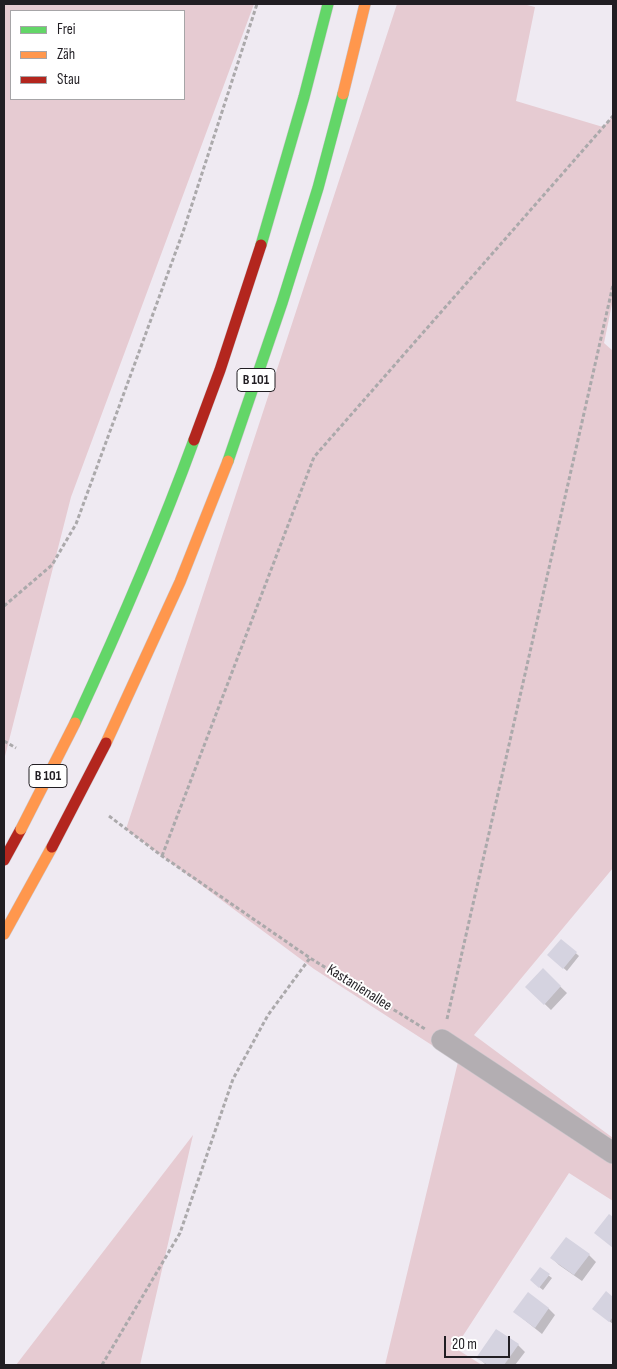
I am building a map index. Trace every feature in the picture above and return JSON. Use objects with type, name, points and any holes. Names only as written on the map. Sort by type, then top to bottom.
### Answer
[{"type":"highway","name":"B 101","points":[[4,860],[75,723],[157,539],[179,482],[235,329],[274,204],[328,4]]},
{"type":"highway","name":"B 101","points":[[4,934],[106,743],[180,582],[224,471],[288,284],[318,188],[365,4]]},
{"type":"street","points":[[442,1040],[613,1153]]},
{"type":"path","points":[[4,606],[52,565],[76,524],[183,232],[257,4]]},
{"type":"path","points":[[162,856],[314,457],[613,116]]},
{"type":"path","points":[[442,1040],[613,285]]},
{"type":"path","points":[[4,741],[16,748]]},
{"type":"path","name":"Kastanienallee","points":[[109,816],[162,856],[310,958],[442,1040]]},
{"type":"path","points":[[102,1365],[180,1233],[233,1079],[268,1015],[310,958]]},
{"type":"shaded area","points":[[4,4],[254,4],[71,497],[4,760]]},
{"type":"shaded area","points":[[397,4],[523,4],[535,7],[516,101],[603,127],[613,116],[613,299],[604,343],[613,351],[613,868],[474,1035],[613,1138],[613,1201],[569,1173],[455,1348],[482,1365],[385,1365],[458,1062],[314,969],[126,829]]},
{"type":"shaded area","points":[[193,1135],[140,1365],[16,1365]]},
{"type":"building","points":[[561,939],[577,952],[563,969],[547,955]]},
{"type":"building","points":[[543,968],[561,986],[544,1005],[525,987]]},
{"type":"building","points":[[609,1214],[613,1217],[613,1248],[594,1233]]},
{"type":"building","points":[[566,1237],[590,1254],[574,1275],[550,1258]]},
{"type":"building","points":[[540,1267],[550,1274],[539,1288],[530,1280]]},
{"type":"building","points":[[606,1291],[613,1297],[613,1317],[609,1322],[592,1309]]},
{"type":"building","points":[[528,1292],[549,1308],[535,1328],[513,1312]]},
{"type":"building","points":[[496,1329],[519,1344],[504,1365],[488,1365],[476,1358]]},
{"type":"traffic: fast","points":[[261,245],[304,97],[328,4]]},
{"type":"traffic: fast","points":[[228,461],[282,303],[318,188],[343,94]]},
{"type":"traffic: fast","points":[[75,723],[138,583],[194,440]]},
{"type":"traffic: slow","points":[[343,94],[365,4]]},
{"type":"traffic: slow","points":[[106,743],[180,582],[228,461]]},
{"type":"traffic: slow","points":[[21,829],[75,723]]},
{"type":"traffic: slow","points":[[4,934],[52,847]]},
{"type":"traffic: jam","points":[[194,440],[220,370],[261,245]]},
{"type":"traffic: jam","points":[[52,847],[106,743]]},
{"type":"traffic: jam","points":[[4,860],[21,829]]}]
